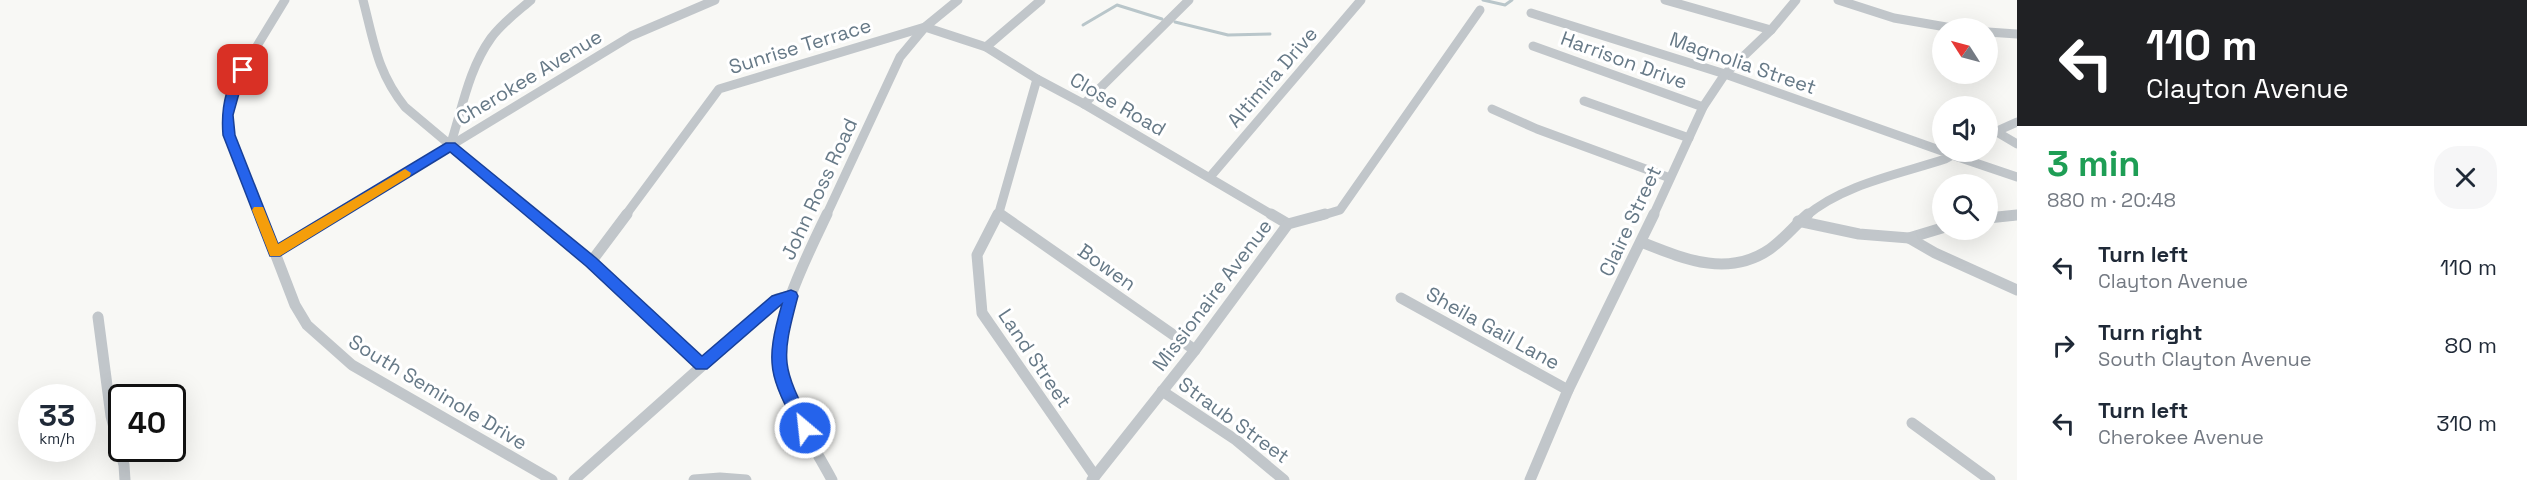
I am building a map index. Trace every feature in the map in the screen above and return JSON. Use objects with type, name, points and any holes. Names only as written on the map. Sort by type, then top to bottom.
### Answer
[{"type":"street","name":"South Seminole Drive","points":[[285,0],[237,79],[227,115],[229,135],[307,326],[352,365],[397,393],[552,480]]},
{"type":"street","points":[[363,0],[376,52],[389,87],[405,107],[591,262],[702,365]]},
{"type":"street","points":[[450,146],[476,65],[485,46],[498,29],[531,0]]},
{"type":"street","name":"Cherokee Avenue","points":[[275,252],[631,36],[685,8],[715,0]]},
{"type":"street","name":"John Ross Road","points":[[832,480],[786,393],[779,372],[779,339],[791,296],[900,57],[925,27],[958,0]]},
{"type":"street","points":[[986,47],[1041,0]]},
{"type":"street","points":[[1084,104],[1189,0]]},
{"type":"street","name":"Altimira Drive","points":[[1210,177],[1361,0]]},
{"type":"street","points":[[1665,0],[1771,30]]},
{"type":"street","name":"Claire Street","points":[[1530,480],[1568,390],[1641,242],[1703,107],[1725,74],[1771,30],[1796,0]]},
{"type":"street","points":[[1838,0],[1873,13],[1932,26]]},
{"type":"street","name":"Missionaire Avenue","points":[[1093,478],[1195,350],[1288,224],[1340,210],[1480,10]]},
{"type":"street","name":"Magnolia Street","points":[[1531,13],[1725,74],[1932,146]]},
{"type":"street","name":"Close Road","points":[[925,27],[986,47],[1037,79],[1084,104],[1288,224]]},
{"type":"street","name":"Sunrise Terrace","points":[[591,262],[719,89],[925,27]]},
{"type":"street","points":[[1998,33],[2017,34]]},
{"type":"street","name":"Harrison Drive","points":[[1533,46],[1703,107]]},
{"type":"street","name":"Land Street","points":[[1037,79],[999,213],[977,255],[982,313],[1093,478]]},
{"type":"street","points":[[1584,101],[1689,138]]},
{"type":"street","points":[[1491,109],[1537,129],[1670,178]]},
{"type":"street","points":[[1998,130],[2017,122]]},
{"type":"street","points":[[1998,136],[2017,144]]},
{"type":"street","points":[[1641,242],[1709,266],[1728,267],[1753,259],[1790,231],[1798,221],[1833,198],[1932,159]]},
{"type":"street","name":"Magnolia Street","points":[[1976,162],[2017,177]]},
{"type":"street","name":"Bowen","points":[[999,213],[1195,350]]},
{"type":"street","points":[[1998,218],[2017,215]]},
{"type":"street","points":[[1798,221],[1859,234],[1909,238],[1932,231]]},
{"type":"street","points":[[1909,238],[1935,253],[2017,290]]},
{"type":"street","points":[[574,480],[777,299],[791,296]]},
{"type":"street","name":"Sheila Gail Lane","points":[[1401,298],[1568,390]]},
{"type":"street","points":[[98,317],[111,416],[125,480]]},
{"type":"street","name":"Straub Street","points":[[1162,391],[1236,440],[1284,480]]},
{"type":"street","points":[[1912,423],[1990,480]]},
{"type":"street","points":[[694,480],[720,478],[746,480]]},
{"type":"waterway","points":[[1483,0],[1505,5],[1512,0]]},
{"type":"waterway","points":[[1083,25],[1117,5],[1162,19]]},
{"type":"waterway","points":[[1175,22],[1228,35],[1270,34]]},
{"type":"slow traffic","points":[[258,210],[275,252],[405,173]]},
{"type":"route","points":[[243,70],[237,79],[227,115],[229,135],[275,252],[450,146],[591,262],[702,365],[777,299],[791,296],[779,339],[779,372],[786,393],[805,428]]}]
